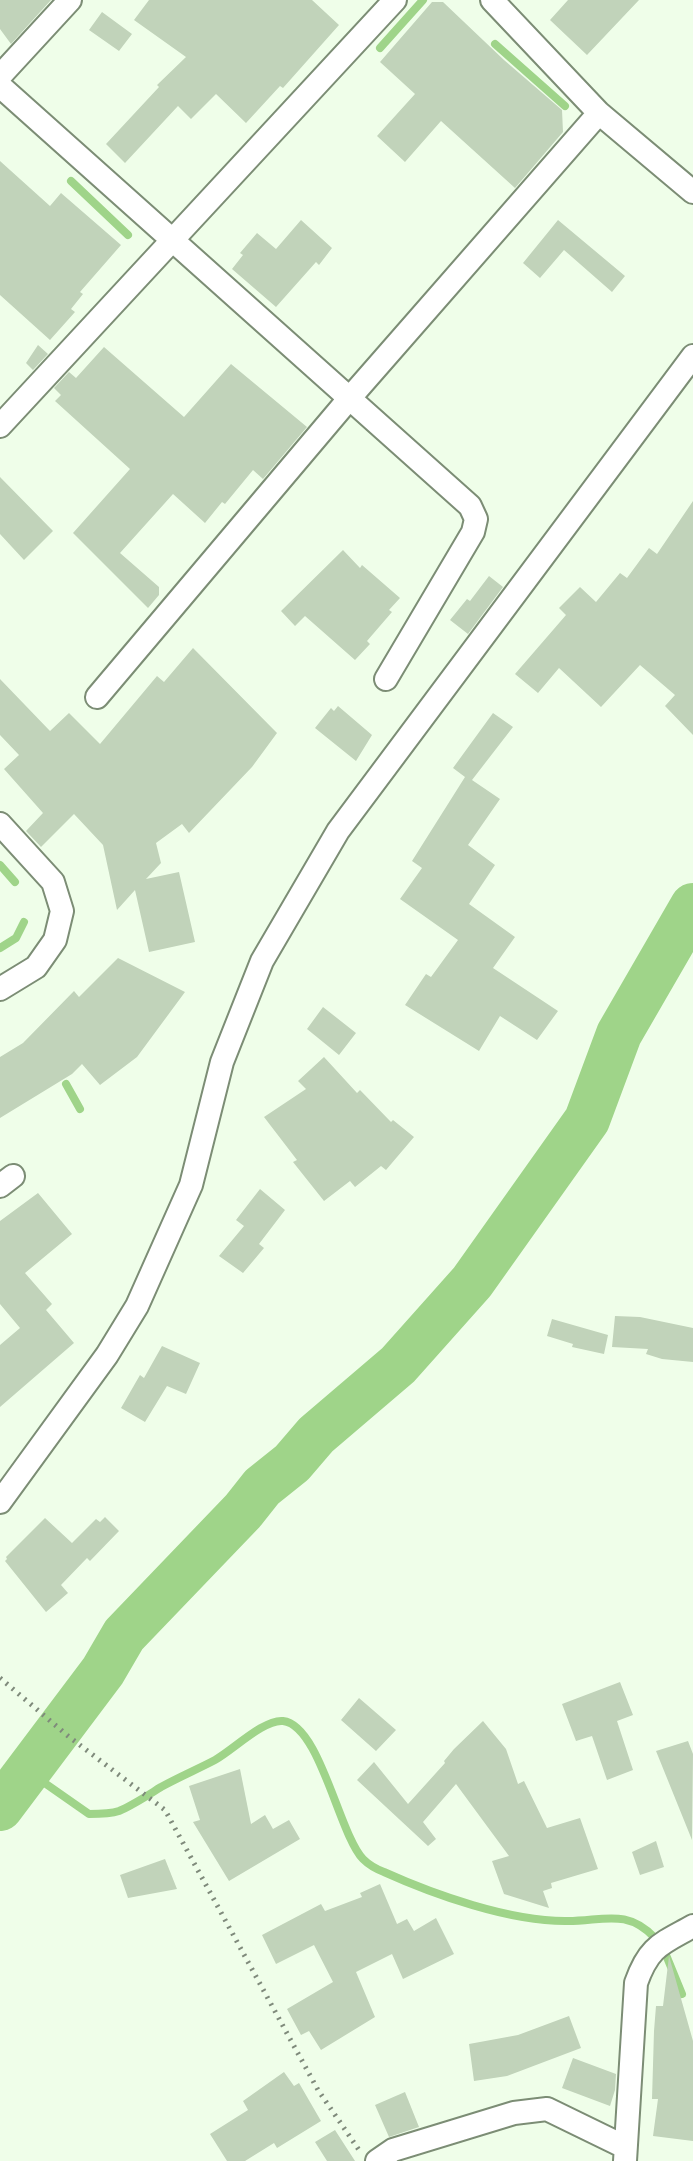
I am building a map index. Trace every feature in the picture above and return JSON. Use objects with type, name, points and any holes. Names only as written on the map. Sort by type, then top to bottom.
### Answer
[{"type":"street","points":[[0,76],[70,0]]},
{"type":"street","points":[[0,426],[395,0]]},
{"type":"street","points":[[492,0],[599,113],[693,192]]},
{"type":"street","points":[[0,86],[470,506],[476,519],[473,532],[386,679]]},
{"type":"street","points":[[97,697],[348,400],[599,113]]},
{"type":"street","points":[[0,1502],[107,1355],[137,1306],[191,1185],[222,1062],[262,961],[338,831],[693,356]]},
{"type":"street","points":[[0,824],[53,882],[62,911],[55,940],[36,967],[0,989]]},
{"type":"street","points":[[377,2161],[393,2150],[514,2113],[547,2109],[625,2154],[636,1983],[647,1956],[656,1947],[693,1926]]},
{"type":"path","points":[[0,1678],[68,1736],[165,1810],[318,2090],[366,2161]]},
{"type":"building","points":[[0,0],[51,0],[11,44],[0,29]]},
{"type":"building","points":[[149,0],[312,0],[339,25],[283,88],[280,86],[246,123],[216,94],[191,119],[178,106],[125,163],[106,144],[186,57],[134,20]]},
{"type":"building","points":[[568,0],[639,0],[587,55],[550,20]]},
{"type":"building","points":[[432,2],[443,2],[562,110],[563,132],[515,188],[441,121],[405,162],[377,136],[415,94],[380,62]]},
{"type":"building","points":[[102,12],[132,34],[119,51],[89,30]]},
{"type":"building","points":[[0,161],[50,206],[61,193],[121,245],[80,292],[83,294],[71,309],[75,312],[50,340],[0,295]]},
{"type":"building","points":[[301,220],[332,248],[276,307],[232,269],[243,255],[240,253],[257,233],[276,249]]},
{"type":"building","points":[[558,220],[625,276],[612,292],[564,250],[540,278],[523,263]]},
{"type":"building","points":[[38,345],[48,354],[33,370],[26,363]]},
{"type":"building","points":[[104,347],[184,417],[231,364],[307,427],[263,479],[253,470],[205,523],[173,494],[120,553],[159,587],[159,595],[148,608],[73,533],[130,469],[55,401],[61,395],[54,388],[69,372],[76,378]]},
{"type":"building","points":[[0,477],[53,531],[24,560],[0,534]]},
{"type":"building","points":[[693,501],[693,735],[665,706],[675,695],[640,665],[601,707],[559,668],[538,693],[515,674],[566,615],[559,608],[580,587],[596,602],[620,573],[627,578],[649,548],[657,554]]},
{"type":"building","points":[[343,550],[360,568],[362,565],[400,598],[367,641],[370,644],[355,660],[305,616],[295,626],[281,611]]},
{"type":"building","points":[[489,576],[503,587],[468,634],[450,620]]},
{"type":"building","points":[[193,648],[277,733],[252,767],[189,833],[182,824],[156,843],[161,863],[146,879],[179,872],[195,942],[149,952],[135,890],[117,910],[103,845],[74,814],[41,847],[26,831],[43,813],[4,769],[19,755],[0,735],[0,679],[50,731],[69,713],[100,744],[157,676],[164,682]]},
{"type":"building","points":[[338,706],[372,735],[356,761],[315,728],[331,708],[334,711]]},
{"type":"building","points":[[493,713],[513,727],[472,780],[500,799],[468,845],[495,865],[469,904],[515,937],[493,968],[558,1011],[537,1040],[500,1016],[479,1051],[405,1005],[426,974],[431,977],[458,940],[400,899],[422,868],[412,861],[465,777],[453,768]]},
{"type":"building","points":[[118,958],[185,992],[137,1057],[100,1085],[82,1064],[72,1074],[0,1118],[0,1057],[23,1043],[74,991],[79,997]]},
{"type":"building","points":[[323,1007],[356,1033],[339,1055],[307,1029]]},
{"type":"building","points":[[324,1057],[357,1093],[360,1090],[391,1122],[393,1120],[414,1137],[386,1170],[381,1166],[355,1187],[350,1181],[324,1201],[293,1162],[297,1160],[264,1117],[306,1089],[298,1081]]},
{"type":"building","points":[[260,1189],[285,1210],[259,1244],[264,1248],[243,1273],[219,1256],[244,1226],[236,1220]]},
{"type":"building","points":[[38,1193],[72,1234],[25,1273],[52,1304],[46,1310],[74,1343],[0,1407],[0,1345],[20,1328],[0,1304],[0,1221]]},
{"type":"building","points":[[615,1316],[640,1317],[693,1328],[693,1362],[662,1359],[646,1354],[648,1349],[612,1347]]},
{"type":"building","points":[[552,1319],[608,1335],[604,1354],[572,1347],[573,1344],[547,1336]]},
{"type":"building","points":[[162,1346],[200,1363],[186,1394],[167,1386],[145,1422],[121,1408],[140,1375],[144,1378]]},
{"type":"building","points":[[105,1517],[119,1531],[61,1585],[68,1593],[46,1612],[5,1561],[6,1557],[45,1518],[72,1543],[96,1519],[100,1522]]},
{"type":"building","points":[[620,1682],[633,1715],[617,1721],[633,1770],[607,1780],[592,1736],[576,1741],[562,1704]]},
{"type":"building","points":[[359,1698],[396,1730],[376,1751],[341,1720]]},
{"type":"building","points":[[483,1721],[506,1749],[518,1784],[524,1781],[547,1828],[580,1818],[598,1869],[551,1883],[552,1888],[543,1891],[549,1908],[504,1894],[492,1861],[509,1856],[456,1784],[423,1822],[436,1839],[428,1846],[357,1780],[374,1762],[408,1804],[454,1749]]},
{"type":"building","points":[[688,1741],[693,1754],[692,1840],[656,1751]]},
{"type":"building","points":[[240,1769],[251,1824],[265,1815],[273,1829],[289,1820],[300,1839],[229,1881],[193,1822],[200,1820],[189,1786]]},
{"type":"building","points":[[656,1841],[664,1867],[640,1875],[632,1852]]},
{"type":"building","points":[[165,1859],[177,1889],[128,1898],[120,1875]]},
{"type":"building","points":[[380,1884],[397,1924],[407,1919],[414,1931],[436,1918],[454,1954],[403,1979],[392,1954],[356,1972],[375,2017],[321,2050],[309,2031],[301,2035],[287,2009],[333,1982],[314,1945],[276,1964],[262,1935],[321,1904],[325,1911],[362,1897],[360,1893]]},
{"type":"building","points":[[669,1956],[693,2041],[693,2141],[653,2136],[658,2099],[652,2099],[656,2006],[663,2006]]},
{"type":"building","points":[[569,2016],[581,2048],[507,2076],[474,2081],[469,2044],[518,2035]]},
{"type":"building","points":[[573,2058],[616,2074],[610,2106],[562,2088]]},
{"type":"building","points":[[284,2072],[294,2086],[299,2083],[321,2121],[277,2148],[274,2143],[245,2161],[227,2161],[210,2134],[248,2110],[243,2101]]},
{"type":"building","points":[[405,2092],[419,2127],[389,2137],[375,2105]]},
{"type":"building","points":[[335,2130],[355,2161],[327,2161],[315,2142]]},
{"type":"waterway","points":[[380,48],[423,0]]},
{"type":"waterway","points":[[495,44],[565,106]]},
{"type":"waterway","points":[[71,181],[128,235]]},
{"type":"waterway","points":[[0,865],[15,882]]},
{"type":"waterway","points":[[0,1808],[103,1671],[124,1635],[243,1511],[262,1487],[292,1463],[316,1435],[398,1365],[472,1282],[587,1120],[619,1034],[693,906]]},
{"type":"waterway","points":[[0,948],[16,938],[24,922]]},
{"type":"waterway","points":[[66,1084],[80,1109]]},
{"type":"waterway","points":[[26,1770],[89,1814],[112,1813],[215,1760],[267,1725],[283,1721],[296,1727],[308,1741],[354,1846],[373,1867],[426,1889],[497,1912],[543,1920],[623,1919],[634,1922],[655,1938]]},
{"type":"waterway","points":[[664,1950],[682,1994]]}]
